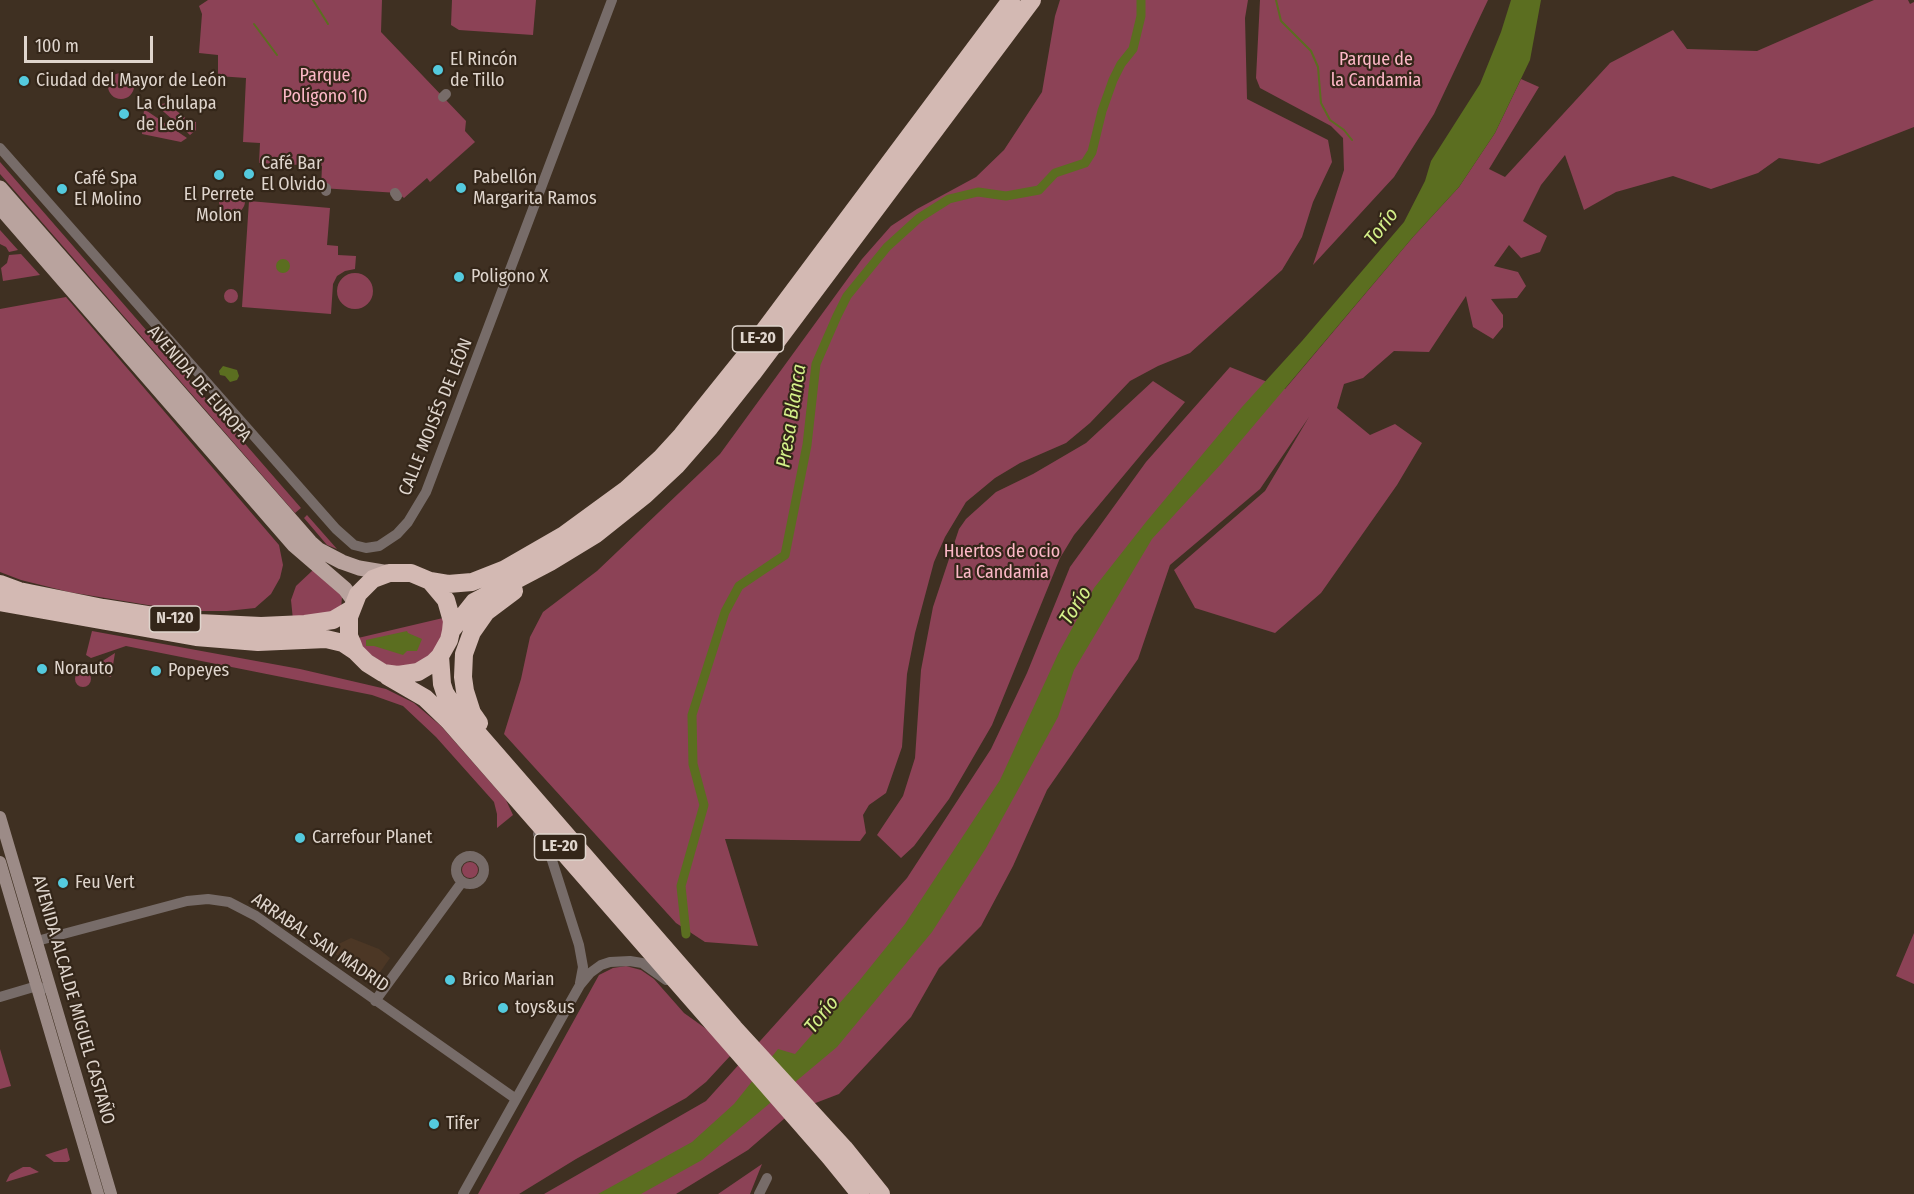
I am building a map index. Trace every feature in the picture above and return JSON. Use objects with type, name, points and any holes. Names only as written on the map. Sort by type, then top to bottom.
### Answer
[{"type":"highway","name":"LE-20","points":[[430,581],[448,584],[472,582],[505,569],[564,535],[627,489],[660,459],[743,359],[1011,0]]},
{"type":"highway","name":"LE-20","points":[[451,631],[467,610],[484,596],[550,562],[596,534],[645,495],[676,466],[710,427],[1032,0]]},
{"type":"highway","points":[[499,758],[491,738],[472,713],[465,691],[463,665],[472,632],[486,612],[497,602],[571,561],[596,534]]},
{"type":"highway","points":[[389,573],[411,573],[430,581],[446,600],[452,621],[449,640],[440,656],[425,669],[411,675],[383,673],[367,663],[355,651],[350,636],[352,606],[363,588],[373,579],[389,573]]},
{"type":"highway","name":"N-120","points":[[0,584],[19,591],[103,608],[198,623],[261,626],[333,621],[352,606]]},
{"type":"highway","name":"N-120","points":[[0,602],[196,637],[258,642],[326,639],[343,644],[355,651]]},
{"type":"highway","name":"LE-20","points":[[440,656],[445,693],[730,1032],[837,1152],[881,1194]]},
{"type":"highway","name":"LE-20","points":[[383,673],[436,707],[694,1003],[730,1032]]},
{"type":"highway","name":"LE-20","points":[[837,1152],[860,1194]]},
{"type":"main road","name":"AVENIDA DE EUROPA","points":[[0,188],[310,542],[319,550],[342,562],[359,568],[389,573]]},
{"type":"main road","name":"AVENIDA DE EUROPA","points":[[1,209],[294,545],[345,589],[352,606]]},
{"type":"main road","name":"AVENIDA ALCALDE MIGUEL CASTAÑO","points":[[0,817],[111,1194]]},
{"type":"main road","name":"AVENIDA ALCALDE MIGUEL CASTAÑO","points":[[0,862],[98,1194]]},
{"type":"street","name":"CALLE MOISÉS DE LEÓN","points":[[0,148],[348,542],[360,547],[379,546],[397,534],[408,522],[426,492],[612,0]]},
{"type":"street","points":[[519,800],[525,817],[550,854],[579,945],[583,967],[580,986]]},
{"type":"street","points":[[375,1001],[462,882]]},
{"type":"street","name":"ARRABAL SAN MADRID","points":[[37,941],[187,901],[208,899],[229,902],[256,916],[516,1100]]},
{"type":"street","points":[[20,929],[37,941],[31,965]]},
{"type":"street","points":[[579,945],[587,955],[601,965]]},
{"type":"street","points":[[463,1194],[580,986],[590,973],[601,965],[618,960],[642,963],[653,969],[694,1003]]},
{"type":"street","points":[[0,997],[37,986],[49,994],[55,1002]]},
{"type":"street","points":[[759,1194],[767,1178]]},
{"type":"shaded area","points":[[1511,0],[1541,0],[1530,60],[1495,133],[1459,187],[1413,237],[1222,463],[1152,539],[1074,670],[1058,717],[986,848],[932,932],[837,1047],[702,1160],[641,1194],[598,1194],[692,1142],[734,1104],[778,1049],[795,1054],[905,924],[1000,780],[1058,654],[1094,588],[1242,407],[1404,222],[1425,181],[1431,161],[1480,84]]},
{"type":"shaded area","points":[[280,259],[286,259],[290,266],[286,273],[280,273],[276,269],[276,263]]},
{"type":"shaded area","points":[[223,366],[237,370],[239,376],[237,380],[230,382],[225,376],[220,375],[219,371]]},
{"type":"shaded area","points":[[407,631],[422,639],[417,651],[407,651],[403,655],[374,646],[366,646],[366,640]]},
{"type":"shaded area","points":[[351,938],[379,949],[390,958],[374,981],[328,949]]},
{"type":"green space","name":"Parque Polígono 10","points":[[208,0],[382,0],[381,32],[466,121],[465,131],[475,142],[430,182],[427,178],[404,198],[398,193],[321,188],[322,166],[259,163],[260,143],[243,142],[246,78],[218,76],[218,55],[199,53],[202,14],[199,6]]},
{"type":"green space","points":[[452,0],[536,0],[533,35],[459,30],[451,25]]},
{"type":"green space","points":[[1060,0],[1248,0],[1245,18],[1247,99],[1328,140],[1332,162],[1313,202],[1302,237],[1282,270],[1190,353],[1130,381],[1090,423],[1066,443],[1020,463],[995,478],[966,502],[945,537],[934,562],[915,633],[907,674],[902,747],[886,793],[869,805],[863,815],[866,833],[860,841],[725,839],[758,946],[705,942],[676,923],[504,734],[521,679],[530,637],[543,612],[597,571],[720,454],[862,259],[891,226],[976,177],[1004,150],[1042,92],[1055,16]]},
{"type":"green space","name":"Parque de la Candamia","points":[[1260,0],[1488,0],[1434,114],[1394,177],[1313,265],[1344,170],[1343,138],[1331,126],[1260,88],[1256,78]]},
{"type":"green space","points":[[1874,0],[1908,0],[1910,4],[1914,2],[1914,127],[1819,164],[1779,158],[1758,173],[1711,189],[1673,176],[1616,192],[1584,210],[1565,155],[1541,185],[1523,221],[1547,236],[1540,252],[1521,258],[1509,245],[1494,266],[1518,272],[1526,286],[1517,298],[1491,299],[1503,315],[1503,327],[1493,339],[1473,327],[1466,296],[1429,352],[1394,351],[1363,378],[1344,384],[1337,408],[1370,435],[1395,424],[1422,443],[1397,485],[1321,593],[1275,633],[1195,608],[1174,570],[1265,491],[1309,417],[1260,489],[1170,565],[1138,659],[1047,790],[1013,866],[981,926],[939,968],[911,1017],[839,1094],[792,1112],[748,1150],[676,1194],[544,1194],[706,1101],[907,878],[991,749],[1027,673],[1070,567],[1146,462],[1230,367],[1285,389],[1413,237],[1459,187],[1495,133],[1521,79],[1539,87],[1489,169],[1505,177],[1610,63],[1673,30],[1687,49],[1757,51]]},
{"type":"green space","points":[[121,73],[130,77],[134,86],[130,95],[121,99],[112,95],[108,86],[112,77]]},
{"type":"green space","points":[[167,103],[189,121],[196,122],[196,130],[190,135],[156,105]]},
{"type":"green space","points":[[144,109],[187,138],[181,142],[142,134]]},
{"type":"green space","points":[[0,162],[301,508],[295,513],[0,174]]},
{"type":"green space","points":[[232,188],[241,192],[245,201],[241,210],[232,214],[223,210],[219,201],[223,192]]},
{"type":"green space","points":[[249,201],[330,208],[327,245],[338,246],[338,255],[356,256],[355,269],[337,276],[333,284],[331,314],[242,307]]},
{"type":"green space","points":[[0,230],[18,250],[9,252],[0,244]]},
{"type":"green space","points":[[21,254],[40,275],[3,281],[1,268],[7,263],[9,255]]},
{"type":"green space","points":[[355,273],[367,279],[373,291],[367,303],[355,309],[343,303],[337,291],[343,279]]},
{"type":"green space","points":[[228,289],[234,289],[238,296],[234,303],[228,303],[224,299],[224,293]]},
{"type":"green space","points":[[66,297],[279,545],[283,565],[280,578],[271,594],[255,608],[227,611],[184,611],[69,592],[21,580],[0,572],[0,309]]},
{"type":"green space","name":"Huertos de ocio La Candamia","points":[[1153,381],[1185,402],[1074,535],[1060,558],[992,725],[949,799],[914,846],[901,858],[877,835],[903,796],[915,758],[921,670],[933,607],[959,529],[966,519],[996,492],[1033,474],[1086,443]]},
{"type":"green space","points":[[307,515],[337,549],[327,545],[304,518]]},
{"type":"green space","points":[[313,570],[338,591],[342,597],[341,609],[335,614],[293,620],[291,600],[296,586]]},
{"type":"green space","points":[[443,618],[443,636],[437,649],[415,666],[388,666],[365,651],[358,638]]},
{"type":"green space","points":[[92,631],[300,669],[386,689],[414,703],[441,726],[506,800],[513,815],[497,828],[494,802],[436,737],[403,706],[372,695],[126,646],[91,658],[86,655]]},
{"type":"green space","points":[[115,653],[111,677],[105,675],[105,667],[101,662]]},
{"type":"green space","points":[[83,671],[91,679],[83,687],[75,679]]},
{"type":"green space","points":[[467,862],[473,862],[478,870],[476,876],[467,878],[462,873],[462,867]]},
{"type":"green space","points":[[1914,933],[1914,984],[1896,976]]},
{"type":"green space","points":[[626,966],[641,970],[654,979],[684,1013],[712,1033],[731,1055],[706,1082],[686,1098],[576,1159],[519,1194],[478,1194],[599,975],[613,968]]},
{"type":"green space","points":[[0,1049],[11,1086],[0,1089]]},
{"type":"green space","points":[[67,1148],[70,1160],[67,1162],[54,1162],[45,1155]]},
{"type":"green space","points":[[762,1164],[750,1194],[718,1194]]},
{"type":"green space","points":[[23,1167],[30,1167],[39,1172],[6,1182],[10,1174]]},
{"type":"waterway","points":[[313,0],[328,24]]},
{"type":"waterway","name":"Presa Blanca","points":[[686,934],[681,886],[704,805],[693,764],[692,715],[725,612],[739,586],[785,555],[807,445],[816,364],[837,316],[847,296],[887,247],[919,218],[949,199],[978,192],[1006,196],[1039,190],[1055,173],[1085,163],[1092,152],[1102,111],[1113,80],[1121,64],[1133,49],[1141,16],[1141,0]]},
{"type":"waterway","points":[[1276,0],[1281,21],[1311,51],[1318,67],[1321,103],[1330,120],[1344,130],[1352,140]]},
{"type":"waterway","points":[[254,24],[277,55]]},
{"type":"place","name":"El Rincón de Tillo","points":[[438,70]]},
{"type":"place","name":"Ciudad del Mayor de León","points":[[24,81]]},
{"type":"place","name":"La Chulapa de León","points":[[124,114]]},
{"type":"place","name":"Café Bar El Olvido","points":[[249,174]]},
{"type":"place","name":"El Perrete Molon","points":[[219,175]]},
{"type":"place","name":"Pabellón Margarita Ramos","points":[[461,188]]},
{"type":"place","name":"Café Spa El Molino","points":[[62,189]]},
{"type":"place","name":"Poligono X","points":[[459,277]]},
{"type":"place","name":"Norauto","points":[[42,669]]},
{"type":"place","name":"Popeyes","points":[[156,671]]},
{"type":"place","name":"Carrefour Planet","points":[[300,838]]},
{"type":"place","name":"Feu Vert","points":[[63,883]]},
{"type":"place","name":"Brico Marian","points":[[450,980]]},
{"type":"place","name":"toys&us","points":[[503,1008]]},
{"type":"place","name":"Tifer","points":[[434,1124]]},
{"type":"water label","name":"Torío","points":[[1382,227]]},
{"type":"water label","name":"Torío","points":[[1076,606]]},
{"type":"water label","name":"Torío","points":[[822,1015]]}]
